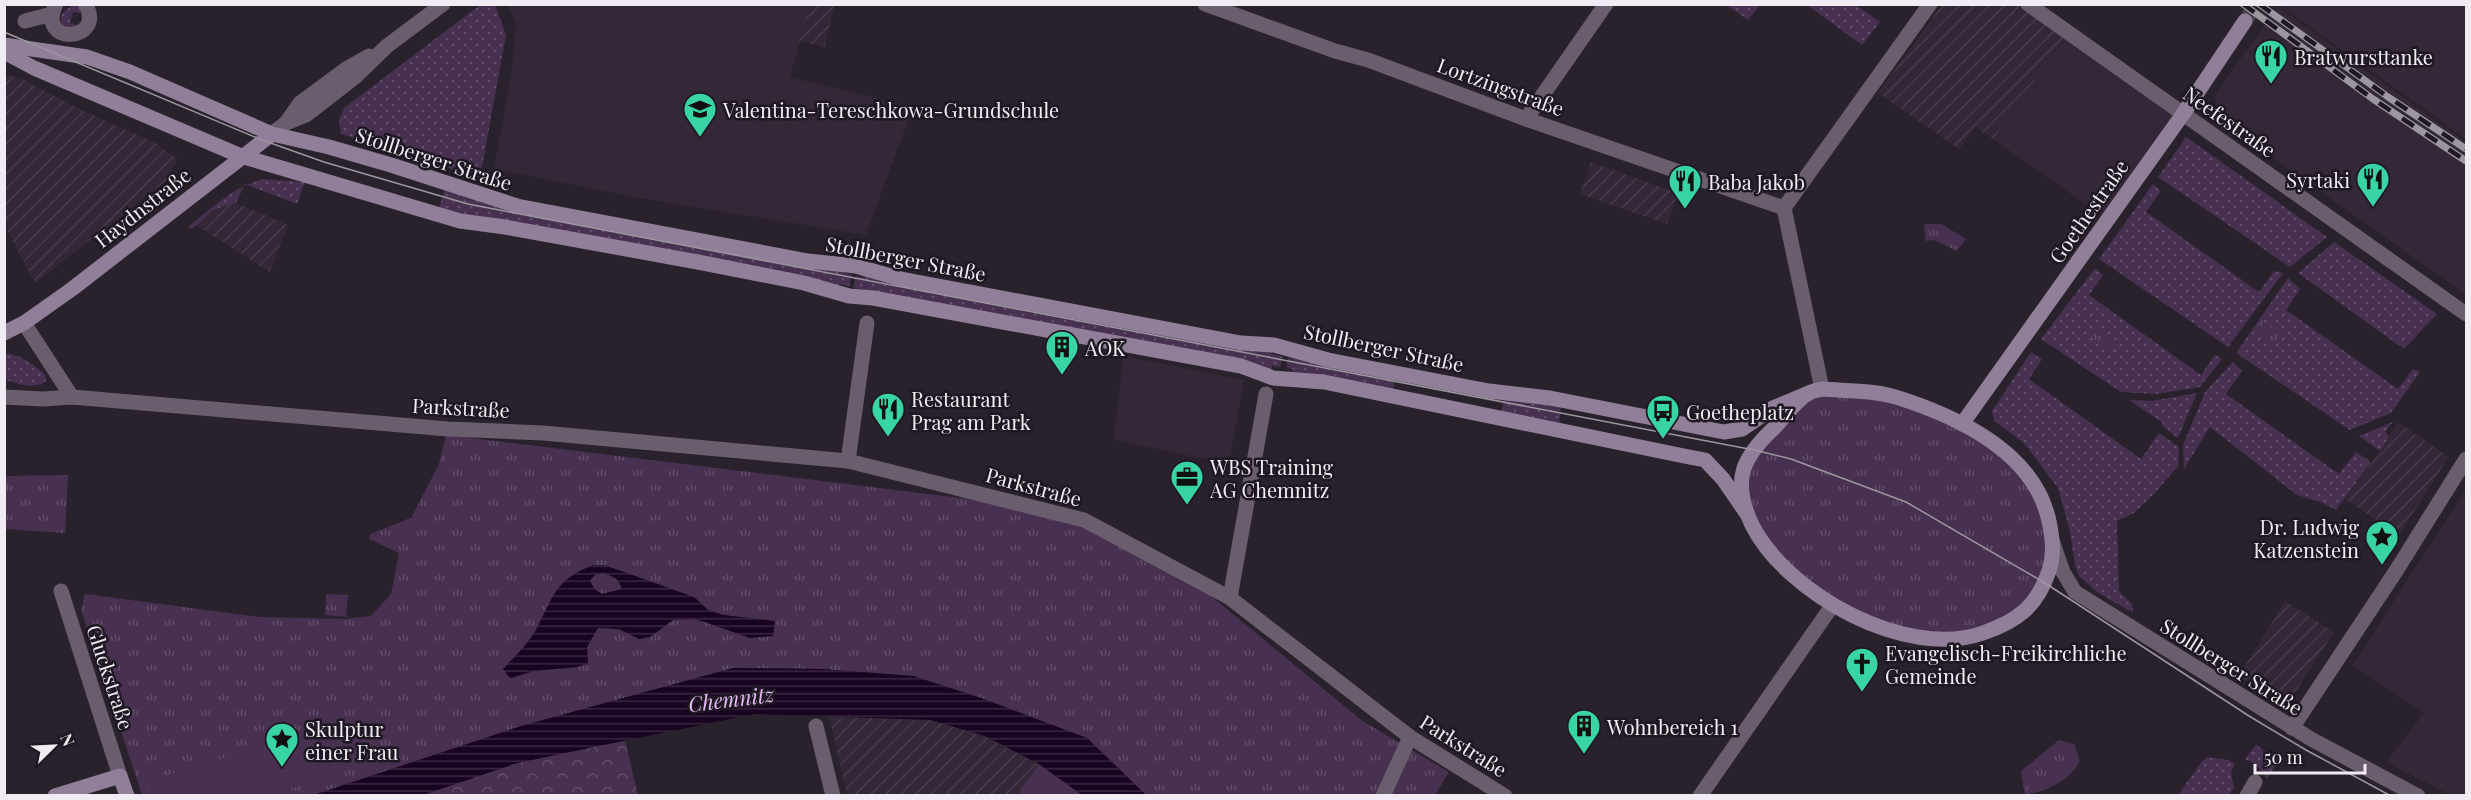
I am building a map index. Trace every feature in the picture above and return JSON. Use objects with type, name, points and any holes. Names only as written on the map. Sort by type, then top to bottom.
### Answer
[{"type":"main road","name":"Goethestraße","points":[[1962,424],[2183,114],[2245,21]]},
{"type":"main road","name":"Stollberger Straße","points":[[4,45],[87,57],[130,72],[272,134],[392,165],[517,206],[808,261],[856,266],[902,279],[1241,343],[1274,345],[1340,362],[1489,391],[1550,398],[1724,432],[1742,429],[1791,398],[1815,391]]},
{"type":"main road","points":[[8,60],[241,156],[460,221],[703,263],[804,283],[849,296],[873,298],[1241,366],[1273,378],[1324,382],[1705,460],[1722,479],[1747,514],[1758,537],[1784,569],[1832,606],[1894,631],[1925,638],[1973,636],[2008,624],[2031,606],[2047,577],[2052,558],[2053,543],[2047,506],[2025,471],[1995,444],[1962,424],[1897,397],[1860,391],[1815,391],[1769,432],[1749,457],[1743,470],[1741,487],[1747,514]]},
{"type":"main road","name":"Haydnstraße","points":[[24,323],[72,289],[272,134]]},
{"type":"main road","points":[[4,333],[24,323]]},
{"type":"main road","points":[[55,795],[120,776],[127,795]]},
{"type":"street","points":[[54,9],[52,22],[57,30],[67,35],[75,35],[84,30],[89,21],[90,14],[86,4]]},
{"type":"street","name":"Haydnstraße","points":[[272,134],[286,123],[306,115],[355,78],[387,46],[443,4]]},
{"type":"street","name":"Lortzingstraße","points":[[1205,4],[1784,208]]},
{"type":"street","points":[[1526,119],[1606,4]]},
{"type":"street","points":[[1815,391],[1784,208],[1930,4]]},
{"type":"street","name":"Neefestraße","points":[[2028,4],[2466,314]]},
{"type":"street","points":[[25,21],[54,9]]},
{"type":"street","points":[[24,323],[72,397]]},
{"type":"street","points":[[848,461],[867,323]]},
{"type":"street","points":[[1230,598],[1266,394]]},
{"type":"street","name":"Parkstraße","points":[[4,397],[43,399],[72,397],[448,429],[543,433],[848,461],[1084,520],[1230,598],[1410,736],[1505,795]]},
{"type":"street","points":[[2292,728],[2396,571],[2466,459]]},
{"type":"street","name":"Stollberger Straße","points":[[2053,543],[2062,572],[2076,592],[2292,728],[2418,795]]},
{"type":"street","name":"Gluckstraße","points":[[61,591],[120,776]]},
{"type":"street","points":[[1700,795],[1832,606]]},
{"type":"street","points":[[816,726],[833,795]]},
{"type":"street","points":[[1383,795],[1410,736]]},
{"type":"street","points":[[2247,795],[2256,782]]},
{"type":"shaded area","points":[[2282,4],[2466,5],[2466,139],[2280,6]]},
{"type":"shaded area","name":"Valentina-Tereschkowa-Grundschule","points":[[507,5],[806,5],[809,9],[790,77],[913,107],[866,235],[634,197],[494,169],[511,75],[516,23]]},
{"type":"shaded area","points":[[806,5],[834,5],[825,47],[799,41],[808,9]]},
{"type":"shaded area","points":[[1942,5],[2021,5],[2066,36],[1993,139],[1976,127],[1959,149],[1878,93]]},
{"type":"shaded area","points":[[2278,6],[2466,143],[2466,295],[2220,120],[2214,96]]},
{"type":"shaded area","points":[[2066,36],[2178,113],[2105,218],[1993,139]]},
{"type":"shaded area","points":[[5,75],[21,78],[81,110],[154,142],[177,159],[166,181],[35,283],[5,226]]},
{"type":"shaded area","points":[[1591,162],[1678,193],[1667,224],[1580,194]]},
{"type":"shaded area","points":[[236,203],[288,225],[270,272],[197,226],[215,209]]},
{"type":"shaded area","points":[[1123,356],[1244,380],[1229,464],[1114,440]]},
{"type":"shaded area","points":[[2398,422],[2449,457],[2399,535],[2345,499]]},
{"type":"shaded area","points":[[2466,489],[2466,795],[2450,795],[2386,762],[2424,713],[2352,666]]},
{"type":"shaded area","points":[[2285,601],[2334,632],[2291,699],[2283,703],[2239,676]]},
{"type":"shaded area","points":[[829,716],[931,720],[985,736],[1039,764],[1020,790],[1020,795],[847,795]]},
{"type":"green space","points":[[73,5],[77,5],[81,10],[80,13],[73,12],[70,23],[78,25],[73,29],[62,26],[61,16]]},
{"type":"green space","points":[[480,5],[495,5],[506,35],[480,178],[341,134],[339,120],[344,108]]},
{"type":"green space","points":[[1726,5],[1760,5],[1748,20]]},
{"type":"green space","points":[[1807,5],[1856,5],[1880,22],[1862,45]]},
{"type":"green space","points":[[2186,137],[2327,237],[2290,267],[2158,177]]},
{"type":"green space","points":[[263,179],[305,182],[297,204],[247,185]]},
{"type":"green space","points":[[2153,184],[2161,191],[2146,212],[2259,292],[2274,271],[2283,273],[2228,347],[2099,259]]},
{"type":"green space","points":[[244,186],[236,203],[212,211],[189,229],[189,226],[215,205]]},
{"type":"green space","points":[[445,188],[852,275],[849,286],[839,284],[839,289],[438,212]]},
{"type":"green space","points":[[1924,224],[1941,224],[1966,239],[1957,251],[1934,240],[1926,241]]},
{"type":"green space","points":[[2334,242],[2437,314],[2404,349],[2298,273]]},
{"type":"green space","points":[[2095,268],[2103,275],[2089,295],[2201,375],[2215,355],[2222,359],[2200,387],[2156,394],[2121,392],[2041,339]]},
{"type":"green space","points":[[864,272],[1273,349],[1272,354],[1283,357],[1280,367],[1272,366],[1271,372],[860,294],[861,289],[853,288],[856,276],[863,277]]},
{"type":"green space","points":[[2288,278],[2300,289],[2286,310],[2398,389],[2413,369],[2420,372],[2391,413],[2350,430],[2236,353]]},
{"type":"green space","points":[[2261,320],[2281,334],[2273,346],[2252,332]]},
{"type":"green space","points":[[2097,327],[2117,341],[2113,352],[2090,336]]},
{"type":"green space","points":[[2031,352],[2042,359],[2029,379],[2141,459],[2159,433],[2179,447],[2178,466],[2134,513],[2117,521],[2119,591],[2132,604],[2133,613],[2097,592],[2079,576],[2058,488],[2024,443],[1994,421],[1992,411]]},
{"type":"green space","points":[[5,353],[16,355],[32,364],[45,375],[46,381],[32,386],[5,380]]},
{"type":"green space","points":[[1294,354],[1395,376],[1393,392],[1292,375],[1293,369],[1287,368],[1288,358],[1294,359]]},
{"type":"green space","points":[[2233,362],[2242,371],[2226,394],[2339,474],[2356,452],[2371,462],[2336,510],[2323,503],[2297,495],[2210,427],[2184,469],[2183,445],[2205,392]]},
{"type":"green space","points":[[1809,393],[1897,397],[1995,444],[2047,506],[2045,583],[2000,627],[1942,639],[1832,606],[1758,537],[1743,470]]},
{"type":"green space","points":[[2197,393],[2178,438],[2162,426],[2163,423],[2129,400],[2152,401]]},
{"type":"green space","points":[[1504,398],[1561,406],[1559,427],[1501,413]]},
{"type":"green space","points":[[2393,422],[2385,432],[2389,436],[2380,451],[2359,436]]},
{"type":"green space","points":[[446,435],[1068,511],[1165,558],[1361,720],[1449,772],[1435,795],[1146,795],[1087,738],[981,698],[913,676],[822,669],[733,668],[521,726],[313,795],[274,795],[344,769],[210,764],[146,782],[150,795],[142,795],[81,610],[85,594],[259,617],[344,619],[371,616],[391,594],[399,553],[369,539],[370,534],[411,518],[439,464]],"holes":[[[593,565],[604,565],[694,597],[708,610],[723,615],[774,621],[750,637],[693,619],[674,620],[654,634],[647,636],[598,628],[591,637],[577,667],[534,671],[511,678],[503,669],[521,651],[536,630],[557,591],[570,577],[580,571]]]},
{"type":"green space","points":[[68,475],[65,533],[5,529],[5,476]]},
{"type":"green space","points":[[604,573],[616,578],[622,589],[602,594],[594,589],[590,580],[596,574]]},
{"type":"green space","points":[[326,594],[348,595],[346,617],[325,615]]},
{"type":"green space","points":[[321,728],[335,728],[354,740],[354,757],[344,770],[274,795],[150,795],[145,782]]},
{"type":"green space","points":[[625,740],[638,795],[419,796],[517,763]]},
{"type":"green space","points":[[2059,740],[2074,744],[2080,761],[2070,774],[2057,784],[2025,795],[2021,771]]},
{"type":"green space","points":[[2256,745],[2279,760],[2267,778],[2255,764],[2245,759]]},
{"type":"green space","points":[[2208,757],[2228,760],[2235,764],[2231,772],[2234,788],[2229,795],[2178,795],[2202,761]]},
{"type":"green space","points":[[1039,764],[1082,795],[1020,795],[1020,790]]},
{"type":"water","points":[[593,565],[604,565],[694,597],[708,610],[723,615],[775,621],[773,636],[750,638],[696,619],[673,620],[650,637],[639,639],[620,629],[598,628],[587,647],[588,664],[534,671],[510,678],[503,669],[521,651],[536,630],[557,591],[570,577]],"holes":[[[604,573],[618,581],[622,589],[602,594],[594,589],[590,580],[596,574]]]},
{"type":"water","name":"Chemnitz","points":[[733,668],[822,669],[913,676],[981,698],[1087,738],[1146,795],[1082,795],[1039,764],[985,736],[931,720],[754,714],[517,763],[423,795],[314,795],[521,726]]},
{"type":"tunnel","points":[[2245,21],[2257,4]]},
{"type":"tram line","points":[[4,32],[262,140],[324,162],[468,204],[1754,450],[1791,459],[1906,502],[2045,583],[2249,716],[2391,796]]},
{"type":"railway","points":[[2243,4],[2373,99],[2466,161]]},
{"type":"railway","points":[[2259,4],[2388,97],[2466,149]]},
{"type":"place","name":"Bratwursttanke","points":[[2271,85]]},
{"type":"place","name":"Valentina-Tereschkowa-Grundschule","points":[[700,138]]},
{"type":"place","name":"Syrtaki","points":[[2373,208]]},
{"type":"place","name":"Baba Jakob","points":[[1685,210]]},
{"type":"place","name":"AOK","points":[[1062,376]]},
{"type":"place","name":"Restaurant Prag am Park","points":[[888,438]]},
{"type":"place","name":"Goetheplatz","points":[[1663,440]]},
{"type":"place","name":"WBS Training AG Chemnitz","points":[[1187,506]]},
{"type":"place","name":"Dr. Ludwig Katzenstein","points":[[2382,566]]},
{"type":"place","name":"Evangelisch-Freikirchliche Gemeinde","points":[[1862,693]]},
{"type":"place","name":"Wohnbereich 1","points":[[1584,755]]},
{"type":"place","name":"Skulptur einer Frau","points":[[282,768]]}]
